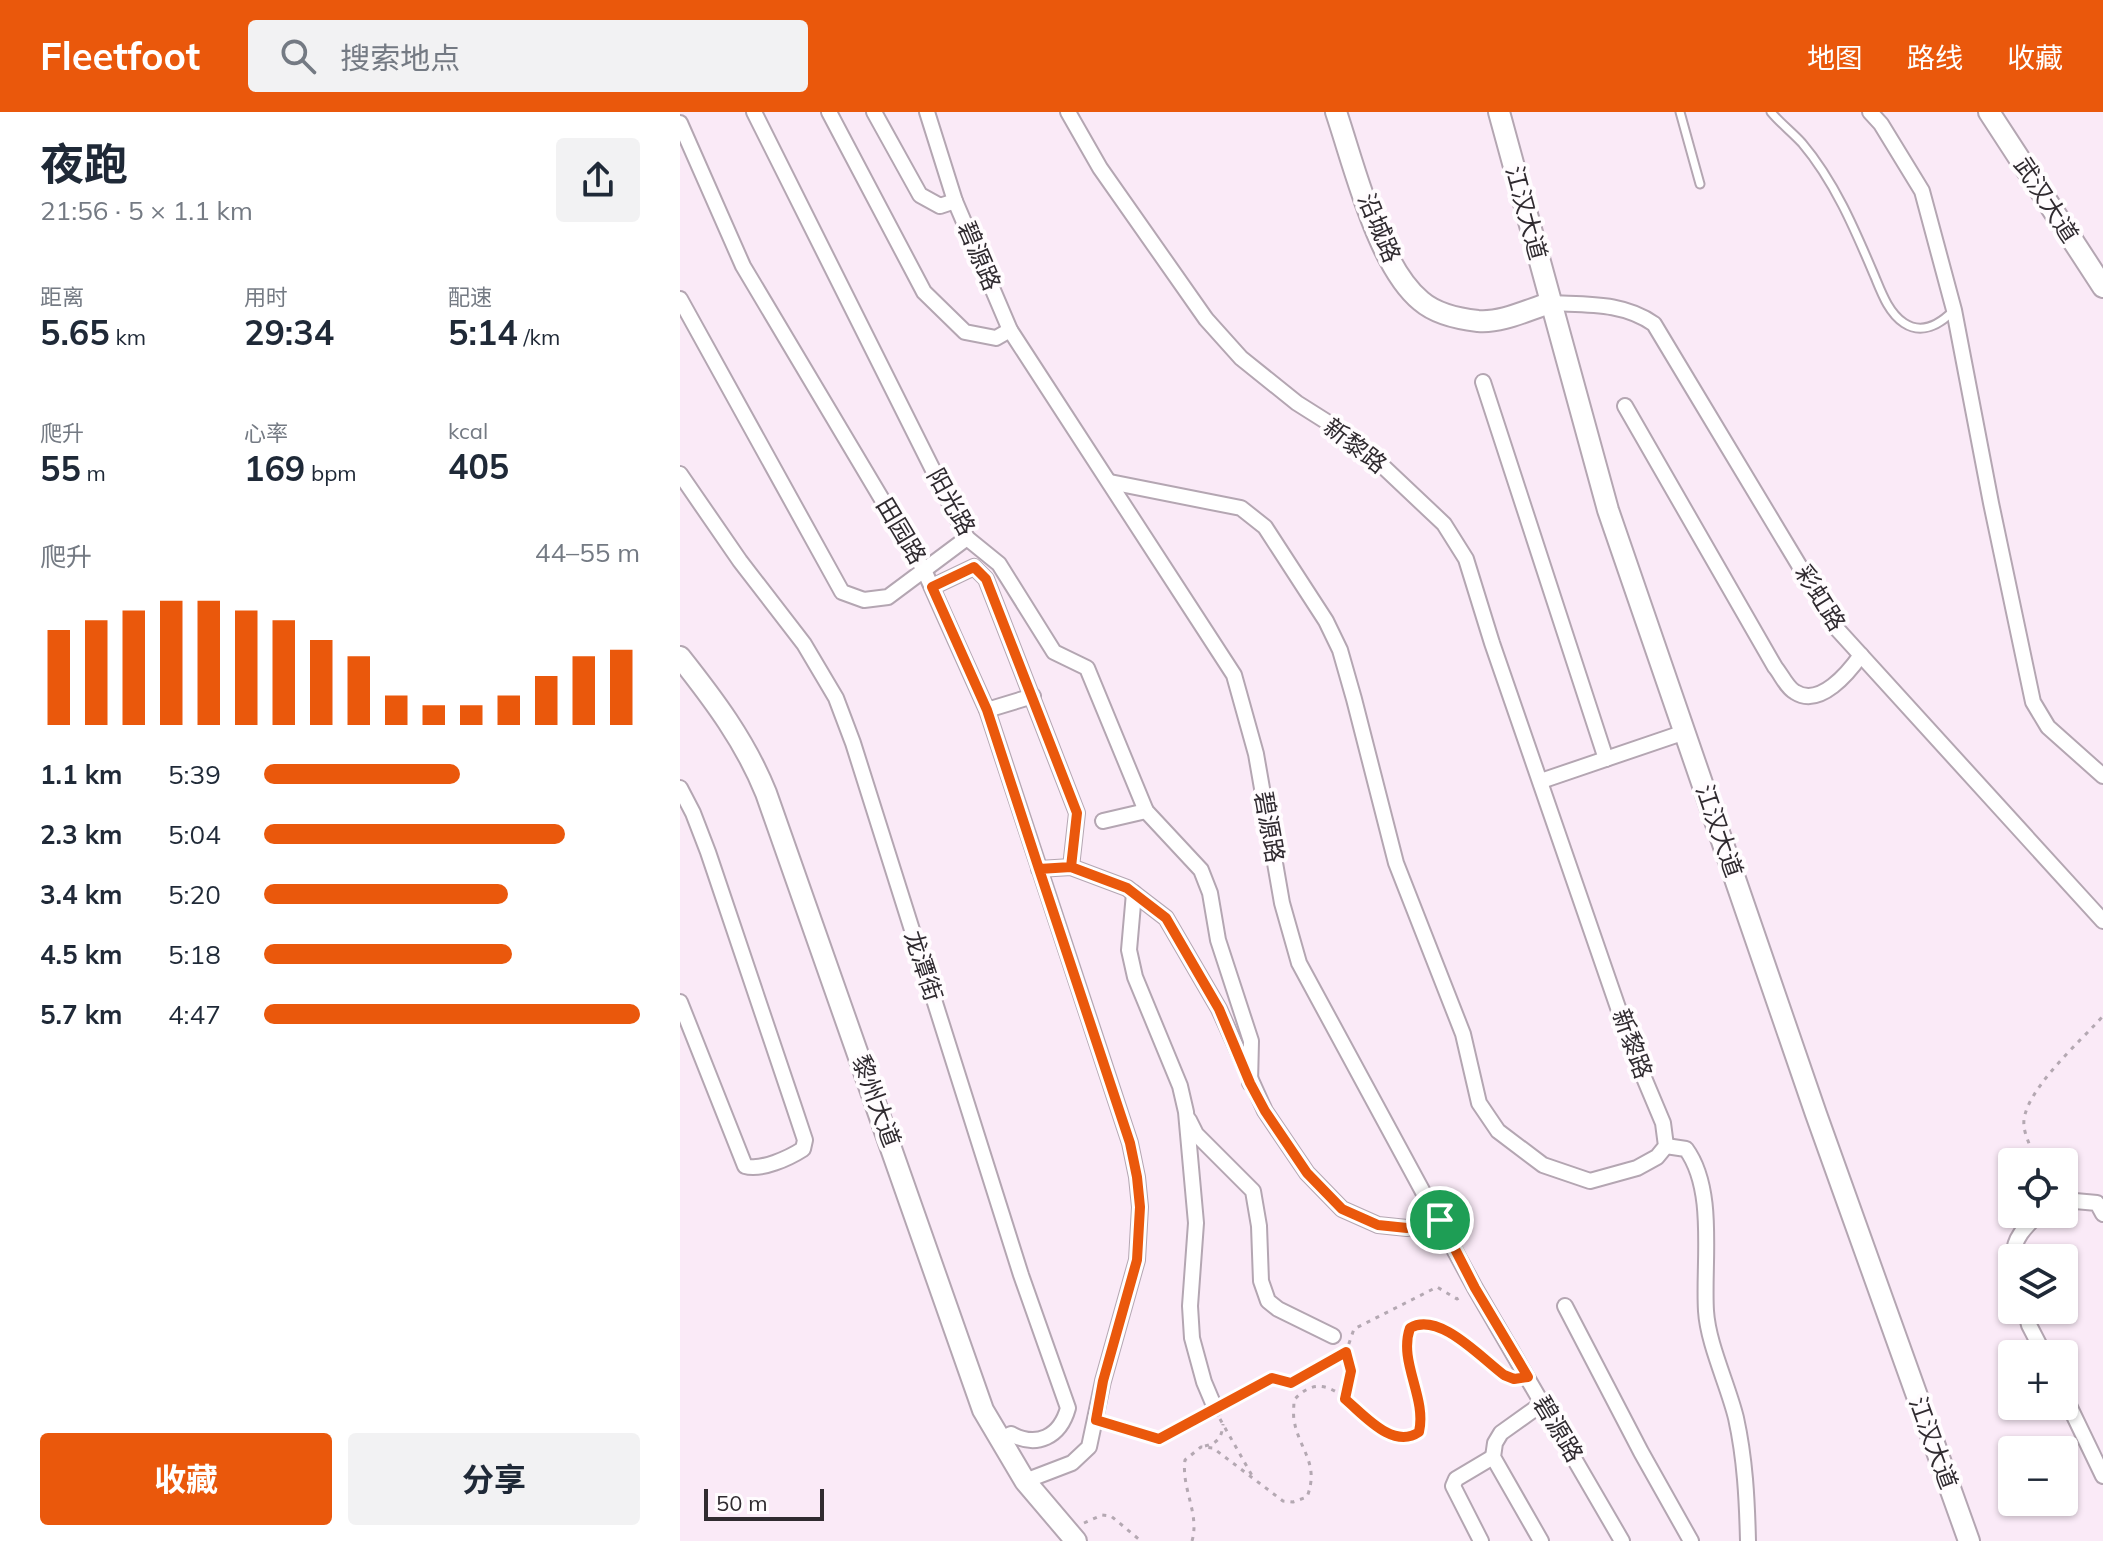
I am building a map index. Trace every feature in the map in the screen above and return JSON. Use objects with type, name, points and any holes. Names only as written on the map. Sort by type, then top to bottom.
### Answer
[{"type":"main road","name":"沿城路","points":[[1336,112],[1381,242],[1399,274],[1420,301],[1440,313],[1479,321],[1498,320],[1550,303]]},
{"type":"main road","name":"江汉大道","points":[[1499,112],[1608,510],[1816,1114],[1969,1541]]},
{"type":"main road","name":"武汉大道","points":[[1989,112],[2103,287]]},
{"type":"main road","name":"黎州大道","points":[[680,657],[721,709],[754,764],[766,793],[901,1171],[968,1372],[999,1440],[1025,1481],[1071,1536]]},
{"type":"street","name":"阳光路","points":[[754,112],[967,538],[999,564],[1054,652],[1087,668],[1146,811],[1201,870],[1210,893],[1218,940],[1251,1041],[1250,1083]]},
{"type":"street","points":[[829,112],[924,292],[965,332],[996,338],[1010,330]]},
{"type":"street","points":[[874,112],[920,195],[940,206],[955,201]]},
{"type":"street","name":"碧源路","points":[[927,112],[955,201],[1010,330],[1234,675],[1256,754],[1282,903],[1299,963],[1475,1288],[1622,1541]]},
{"type":"street","name":"新黎路","points":[[1068,112],[1109,181],[1206,319],[1241,358],[1297,403],[1354,439],[1444,524],[1466,559],[1634,1054],[1663,1123],[1666,1146]]},
{"type":"street","points":[[1870,112],[1881,124],[1922,191],[1954,310],[2033,702],[2048,727],[2103,776]]},
{"type":"street","name":"田园路","points":[[680,123],[743,266],[924,570],[987,710],[1130,1143],[1140,1207],[1137,1260],[1103,1381],[1089,1447],[1072,1463],[1025,1481]]},
{"type":"street","points":[[680,299],[842,592],[864,600],[888,597],[967,538]]},
{"type":"street","name":"彩虹路","points":[[1550,303],[1608,305],[1639,314],[1654,324],[1838,630],[2103,921]]},
{"type":"street","points":[[1483,382],[1606,759]]},
{"type":"street","points":[[1625,406],[1775,667],[1795,692],[1806,695],[1837,685],[1861,655]]},
{"type":"street","name":"龙潭街","points":[[680,474],[740,561],[804,644],[836,698],[853,743],[1021,1275],[1068,1408],[1065,1421],[1056,1432],[1044,1438],[1027,1442],[1011,1434],[999,1440]]},
{"type":"street","points":[[1110,482],[1241,508],[1265,527],[1326,621],[1340,650],[1396,863],[1463,1034],[1479,1103],[1498,1131],[1543,1165],[1590,1181],[1637,1168],[1657,1157],[1666,1146],[1686,1149],[1696,1163],[1703,1187],[1706,1314],[1736,1419],[1746,1475],[1748,1541]]},
{"type":"street","points":[[932,587],[974,567],[986,579],[1077,813],[1071,867]]},
{"type":"street","points":[[987,710],[1033,696]]},
{"type":"street","points":[[1541,781],[1685,732]]},
{"type":"street","points":[[680,788],[708,852],[805,1140],[803,1149],[793,1156],[752,1168],[745,1166],[680,1002]]},
{"type":"street","points":[[1103,821],[1146,811]]},
{"type":"street","points":[[1039,869],[1071,867],[1127,888],[1166,918],[1219,1009],[1265,1111],[1307,1173],[1342,1209],[1378,1225],[1407,1228],[1440,1220]]},
{"type":"street","points":[[1134,893],[1129,950],[1135,977],[1180,1086],[1186,1112],[1196,1223],[1190,1306],[1192,1338],[1215,1408]]},
{"type":"street","points":[[1186,1112],[1196,1134],[1253,1191],[1259,1226],[1261,1281],[1268,1301],[1333,1336]]},
{"type":"street","points":[[2078,1201],[2097,1203],[2103,1214]]},
{"type":"street","points":[[1565,1306],[1691,1541]]},
{"type":"street","points":[[1541,1541],[1493,1457],[1495,1443],[1501,1433],[1543,1403]]},
{"type":"street","points":[[2076,1420],[2103,1476]]},
{"type":"street","points":[[1481,1541],[1453,1486],[1456,1479],[1493,1457]]},
{"type":"lane","points":[[1680,112],[1700,184]]},
{"type":"lane","points":[[1771,112],[1802,143],[1843,204],[1894,315],[1907,326],[1923,328],[1938,326],[1954,310]]},
{"type":"path","points":[[2031,1148],[2024,1127],[2027,1104],[2103,1016]]},
{"type":"path","points":[[1096,1420],[1159,1439],[1272,1378],[1291,1383],[1346,1352],[1354,1329],[1437,1287],[1457,1299],[1475,1288]]},
{"type":"path","points":[[1201,1447],[1213,1448],[1283,1501],[1293,1502],[1307,1497],[1312,1483],[1312,1469],[1294,1421],[1294,1400],[1310,1386],[1319,1384],[1332,1389],[1387,1433],[1399,1438],[1412,1437],[1419,1432],[1422,1419],[1406,1346],[1410,1328],[1417,1324],[1431,1323],[1447,1331],[1504,1375],[1514,1379],[1528,1377]]},
{"type":"path","points":[[1333,1336],[1346,1352],[1351,1371],[1345,1399]]},
{"type":"path","points":[[1215,1408],[1255,1481]]},
{"type":"path","points":[[1192,1541],[1195,1527],[1183,1474],[1185,1460],[1201,1447],[1219,1440],[1223,1434],[1223,1424]]},
{"type":"path","points":[[1071,1536],[1102,1515],[1111,1516],[1141,1541]]},
{"type":"route","points":[[1440,1220],[1407,1228],[1378,1225],[1342,1209],[1307,1173],[1265,1111],[1219,1009],[1166,918],[1127,888],[1071,867],[1039,869],[987,710],[932,587],[974,567],[986,579],[1077,813],[1071,867],[1039,869],[1130,1143],[1140,1207],[1137,1260],[1103,1381],[1096,1420],[1159,1439],[1272,1378],[1291,1383],[1346,1352],[1351,1371],[1345,1399],[1387,1433],[1399,1438],[1412,1437],[1419,1432],[1422,1419],[1406,1346],[1410,1328],[1417,1324],[1431,1323],[1447,1331],[1504,1375],[1514,1379],[1528,1377],[1475,1288],[1440,1220]]}]
